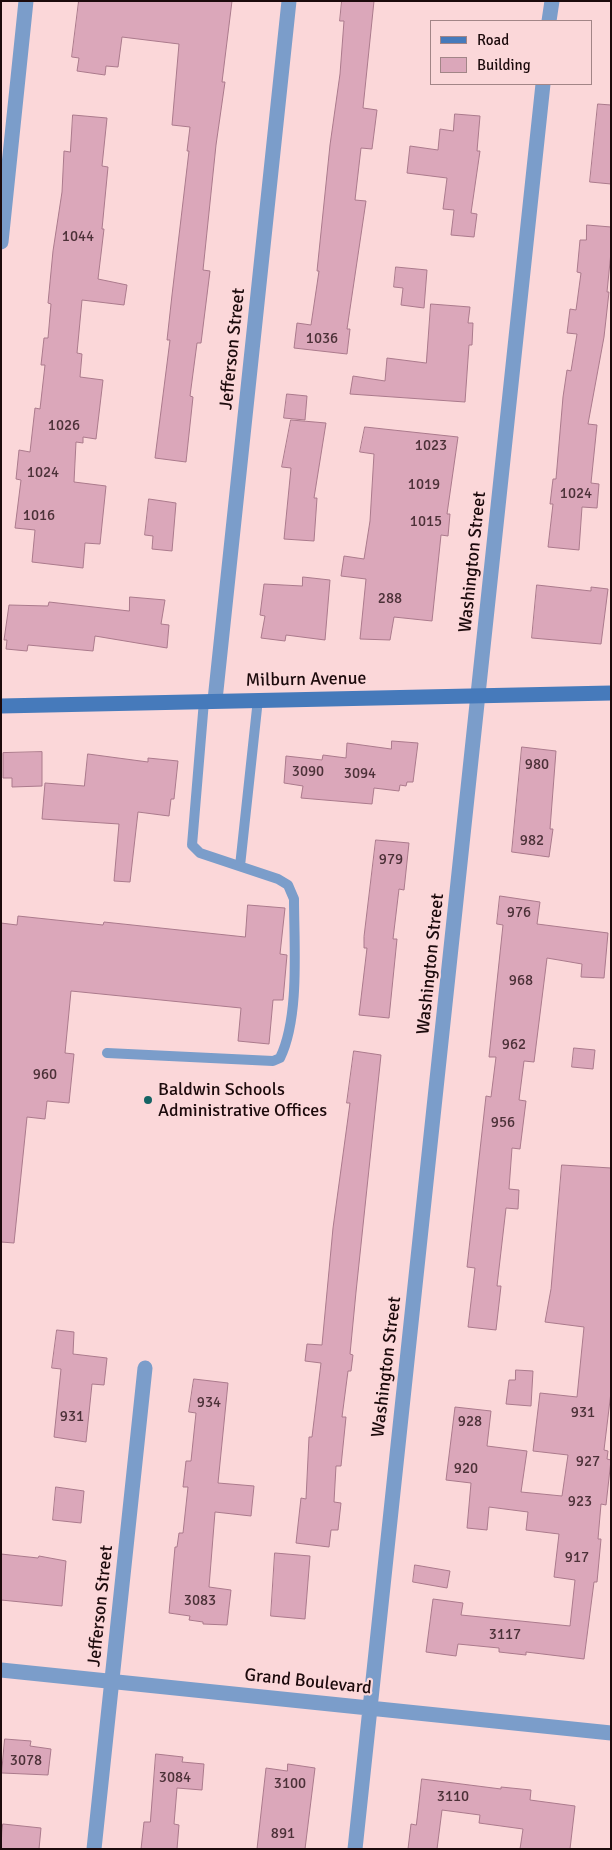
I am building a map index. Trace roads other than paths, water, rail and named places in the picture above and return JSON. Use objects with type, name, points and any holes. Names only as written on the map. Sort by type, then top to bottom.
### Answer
[{"type":"main road","name":"Milburn Avenue","points":[[1,706],[258,699],[611,693]]},
{"type":"street","points":[[1,242],[26,1]]},
{"type":"street","name":"Jefferson Street","points":[[209,701],[289,1]]},
{"type":"street","points":[[549,20],[552,1]]},
{"type":"street","name":"Washington Street","points":[[354,1849],[371,1707],[400,1414],[413,1319],[543,85]]},
{"type":"street","name":"Jefferson Street","points":[[94,1849],[145,1368]]},
{"type":"street","name":"Grand Boulevard","points":[[1,1670],[611,1733]]},
{"type":"lane","points":[[240,866],[258,699]]},
{"type":"lane","points":[[107,1054],[262,1061],[280,1058],[286,1046],[293,1008],[294,899],[288,885],[200,853],[192,844],[209,701]]},
{"type":"place","name":"Baldwin Schools Administrative Offices","points":[[148,1100]]}]
